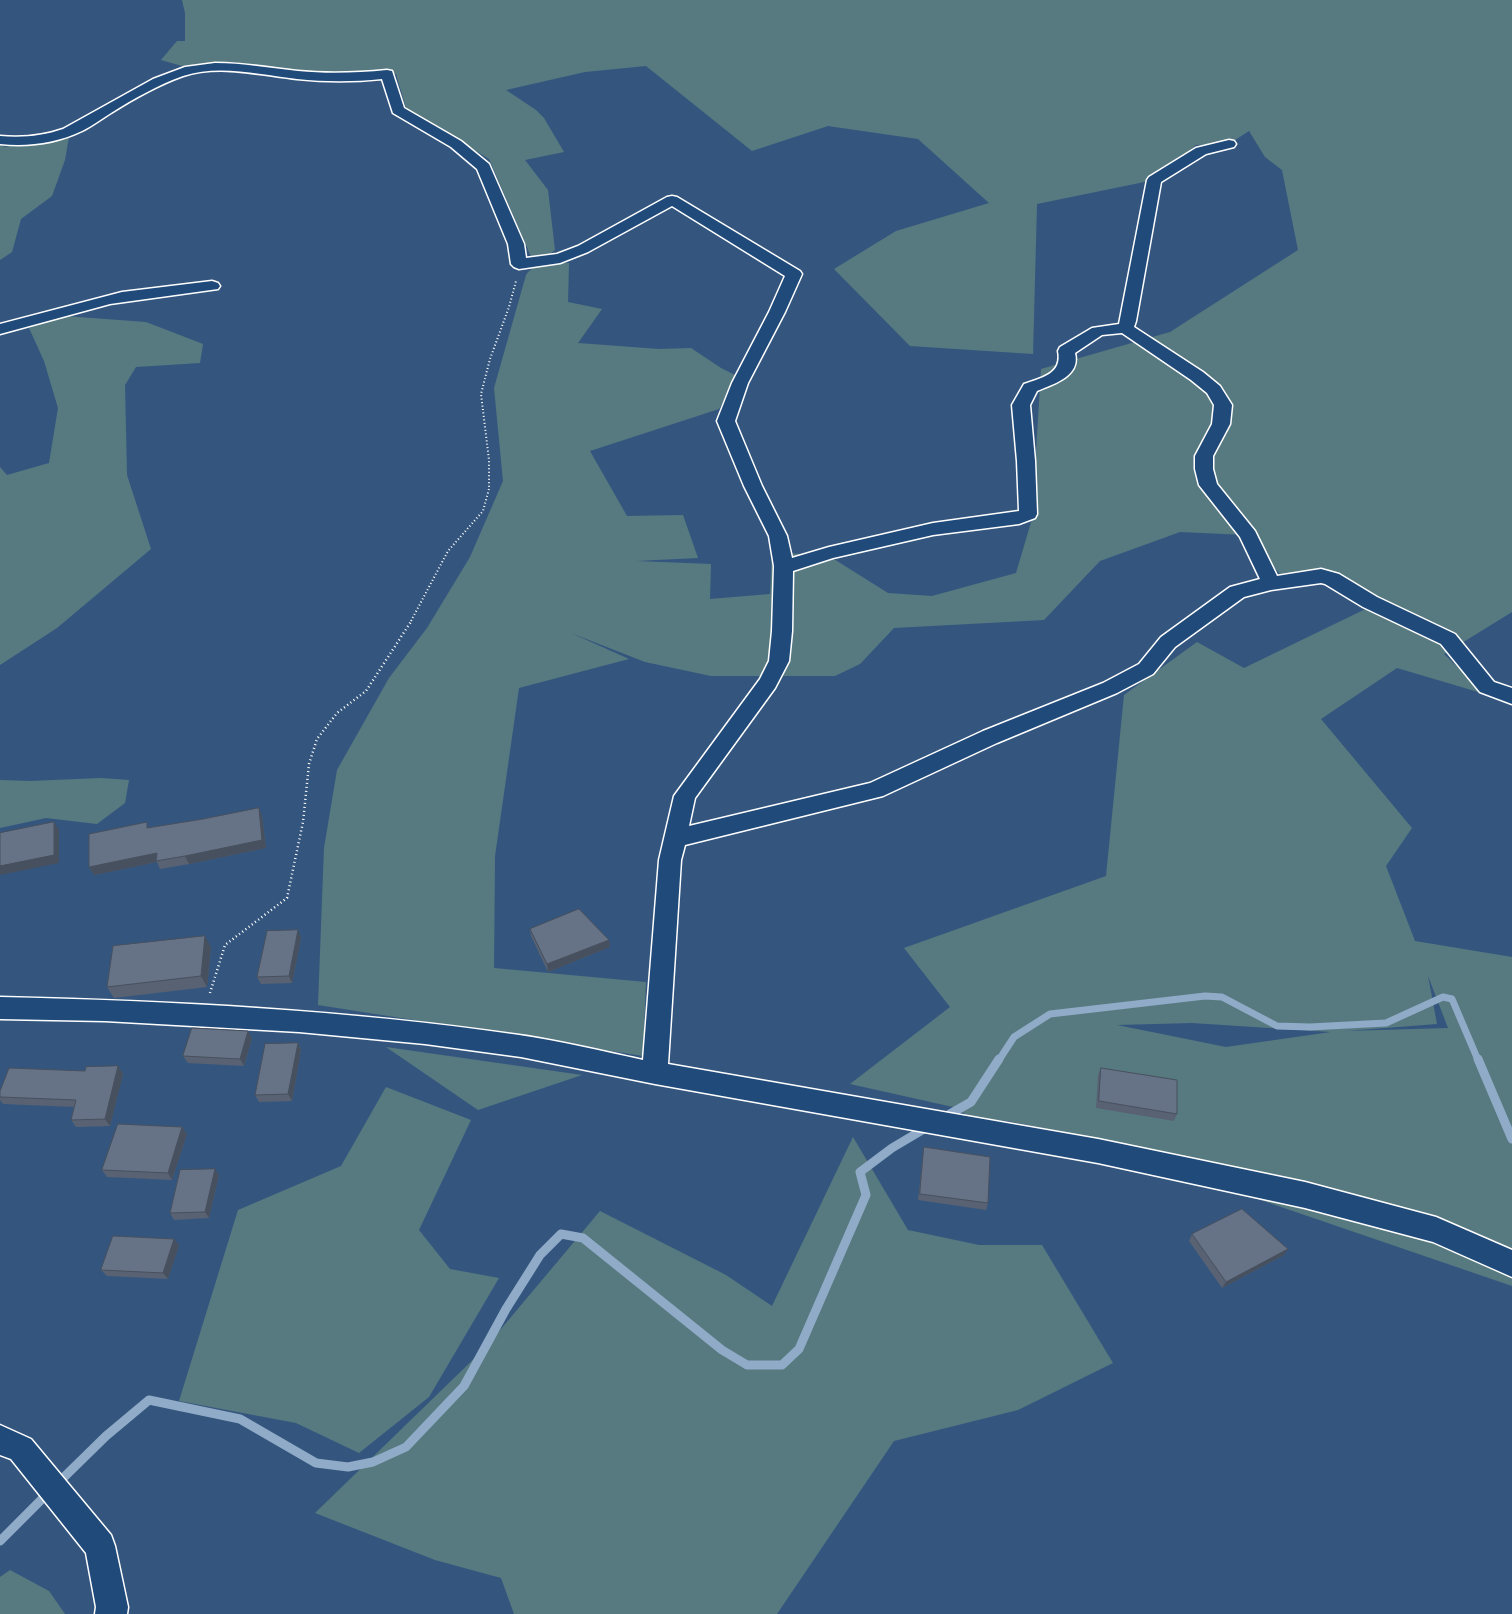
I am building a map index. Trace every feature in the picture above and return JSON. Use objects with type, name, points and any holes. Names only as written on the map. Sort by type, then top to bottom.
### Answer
[{"type":"street","points":[[0,140],[34,140],[65,133],[78,128],[107,109],[148,86],[189,70],[208,66],[242,67],[284,74],[331,77],[387,74],[398,110],[464,150],[478,160],[484,167],[516,244],[519,264],[560,258],[577,252],[672,200],[794,274],[777,312],[740,383],[726,421],[753,486],[778,536],[784,566],[782,631],[779,661],[768,684],[685,796],[670,860],[655,1073]]},
{"type":"street","points":[[1125,328],[1128,321],[1154,180],[1202,151],[1229,144]]},
{"type":"street","points":[[0,329],[110,299],[141,293],[186,290],[212,286]]},
{"type":"street","points":[[784,566],[800,563],[829,553],[933,529],[1019,518],[1028,514],[1026,461],[1021,405],[1030,388],[1055,378],[1065,370],[1068,360],[1066,351],[1086,337],[1098,331],[1125,328],[1197,376],[1214,390],[1223,406],[1221,424],[1204,456],[1204,469],[1208,485],[1248,535],[1271,583]]},
{"type":"street","points":[[676,838],[875,790],[990,737],[1110,688],[1146,669],[1168,642],[1237,592],[1271,583],[1321,576],[1332,579],[1370,602],[1448,639],[1487,687],[1512,696]]},
{"type":"street","points":[[0,1008],[204,1015],[426,1032],[521,1046],[655,1073],[888,1112],[1090,1149],[1305,1195],[1436,1230],[1512,1264]]},
{"type":"street","points":[[0,1440],[21,1449],[100,1546],[112,1607],[111,1614]]},
{"type":"path","points":[[204,1015],[224,944],[287,898],[303,822],[309,764],[317,739],[337,713],[366,691],[406,631],[448,551],[483,511],[489,489],[489,460],[481,394],[490,359],[509,307],[519,264]]},
{"type":"green space","points":[[182,0],[1512,0],[1512,612],[1444,654],[1485,694],[1397,668],[1321,719],[1412,828],[1386,866],[1415,941],[1512,957],[1512,1286],[1062,1132],[1007,1121],[972,1118],[953,1107],[850,1084],[950,1007],[904,948],[1106,876],[1124,695],[1197,642],[1244,668],[1380,602],[1331,571],[1280,574],[1246,535],[1180,532],[1100,561],[1044,620],[894,628],[860,664],[835,676],[711,676],[645,662],[571,633],[629,659],[519,688],[495,856],[494,968],[646,982],[643,1056],[318,1005],[324,848],[337,770],[389,678],[427,628],[470,557],[503,481],[494,388],[526,275],[530,271],[539,265],[569,263],[568,302],[602,309],[578,343],[659,349],[691,348],[721,368],[737,376],[719,409],[590,451],[627,516],[683,515],[698,558],[636,561],[711,564],[710,599],[770,594],[772,552],[829,556],[888,593],[932,596],[1016,573],[1032,519],[1041,369],[1170,332],[1298,250],[1282,170],[1265,157],[1249,131],[1229,144],[1196,145],[1154,180],[1037,204],[1033,354],[910,346],[834,269],[896,231],[989,203],[918,139],[828,126],[752,151],[646,66],[585,72],[506,90],[536,110],[544,118],[564,152],[525,160],[548,190],[555,250],[548,256],[532,259],[489,159],[406,108],[396,74],[316,73],[217,63],[182,66],[161,60],[177,41],[185,41],[185,13]],"holes":[[[1428,976],[1448,1028],[1346,1031],[1437,1024]],[[1192,1023],[1331,1032],[1226,1047],[1117,1025]]]},
{"type":"green space","points":[[69,137],[65,160],[52,196],[21,219],[12,252],[0,260],[0,145],[5,147]]},
{"type":"green space","points":[[64,316],[146,322],[203,344],[200,363],[136,367],[125,385],[127,475],[151,549],[57,628],[0,665],[0,467],[7,475],[49,463],[58,408],[44,361],[29,328]]},
{"type":"green space","points":[[101,778],[129,780],[125,803],[97,824],[46,818],[0,828],[0,780],[30,781]]},
{"type":"green space","points":[[386,1047],[582,1075],[478,1110]]},
{"type":"green space","points":[[386,1087],[471,1120],[419,1230],[450,1269],[499,1278],[429,1397],[359,1453],[296,1423],[179,1401],[238,1210],[341,1166]]},
{"type":"green space","points":[[853,1137],[908,1230],[979,1245],[1042,1245],[1113,1363],[1018,1410],[894,1441],[777,1614],[514,1614],[501,1578],[435,1560],[315,1513],[485,1348],[600,1211],[726,1275],[772,1306]]},
{"type":"green space","points":[[10,1570],[49,1591],[65,1614],[0,1614],[0,1577]]},
{"type":"building","points":[[259,808],[262,840],[156,861],[157,853],[89,867],[89,834],[147,822],[147,828]]},
{"type":"building","points":[[54,822],[54,855],[0,866],[0,833]]},
{"type":"building","points":[[579,909],[609,940],[547,964],[530,929]]},
{"type":"building","points":[[298,930],[289,976],[257,977],[267,931]]},
{"type":"building","points":[[205,936],[201,976],[107,987],[113,946]]},
{"type":"building","points":[[192,1028],[248,1031],[240,1059],[183,1056]]},
{"type":"building","points":[[298,1043],[288,1094],[255,1095],[265,1044]]},
{"type":"building","points":[[118,1066],[105,1119],[71,1120],[76,1100],[0,1097],[0,1091],[9,1068],[85,1071],[86,1067]]},
{"type":"building","points":[[1101,1068],[1177,1080],[1177,1114],[1099,1101]]},
{"type":"building","points":[[118,1124],[182,1127],[168,1173],[102,1170]]},
{"type":"building","points":[[924,1147],[990,1157],[988,1203],[920,1194]]},
{"type":"building","points":[[215,1169],[205,1212],[170,1213],[180,1170]]},
{"type":"building","points":[[1242,1209],[1288,1249],[1226,1282],[1192,1234]]},
{"type":"building","points":[[113,1236],[174,1239],[163,1273],[101,1270]]},
{"type":"waterway","points":[[999,1060],[1014,1037],[1050,1014],[1205,996],[1222,997],[1277,1026],[1310,1027],[1386,1023],[1443,997],[1452,999],[1478,1060]]},
{"type":"waterway","points":[[943,1118],[971,1102],[999,1059]]},
{"type":"waterway","points":[[1478,1059],[1512,1139]]},
{"type":"waterway","points":[[57,1484],[106,1436],[149,1400],[240,1419],[316,1463],[348,1467],[373,1462],[406,1447],[464,1386],[506,1309],[540,1255],[561,1234],[583,1238],[722,1350],[747,1365],[782,1365],[799,1349],[866,1195],[860,1172],[892,1148],[929,1126]]},
{"type":"waterway","points":[[0,1541],[48,1493]]}]
